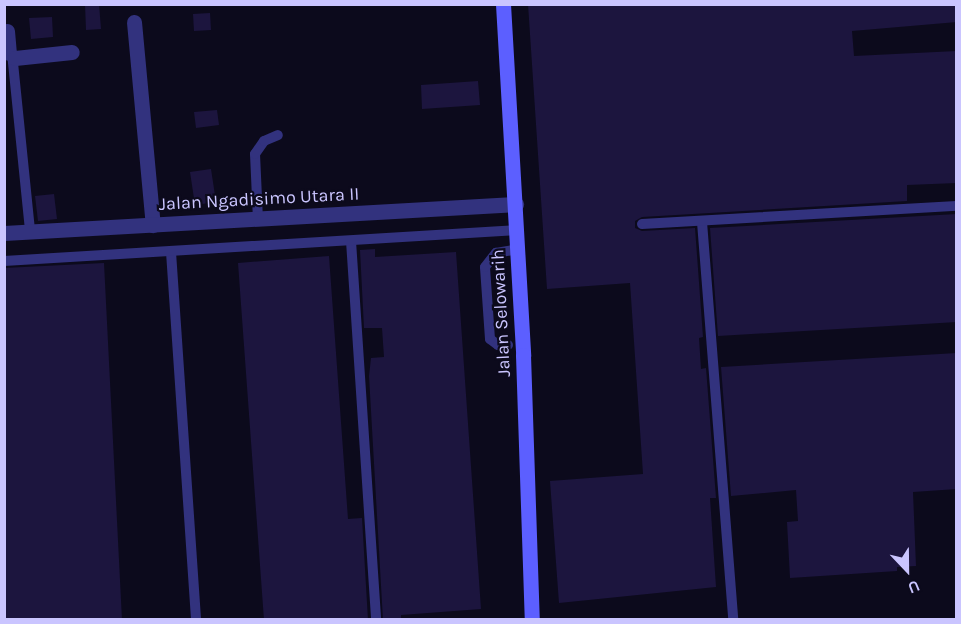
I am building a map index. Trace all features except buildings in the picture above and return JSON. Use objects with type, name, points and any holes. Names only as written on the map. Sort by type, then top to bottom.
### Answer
[{"type":"main road","name":"Jalan Selowarih","points":[[503,4],[516,204],[532,620]]},
{"type":"street","points":[[134,22],[153,225]]},
{"type":"street","points":[[7,31],[10,55],[72,52]]},
{"type":"street","name":"Jalan Ngadisimo Utara II","points":[[4,232],[258,220],[516,204]]},
{"type":"lane","points":[[10,55],[30,231]]},
{"type":"lane","points":[[258,220],[255,154],[264,141],[278,135]]},
{"type":"lane","points":[[642,224],[957,206]]},
{"type":"lane","points":[[702,222],[733,620]]},
{"type":"lane","points":[[4,261],[517,230]]},
{"type":"lane","points":[[351,241],[376,620]]},
{"type":"lane","points":[[508,345],[498,345],[490,339],[484,267],[495,253],[518,249]]},
{"type":"lane","points":[[171,252],[196,620]]}]
